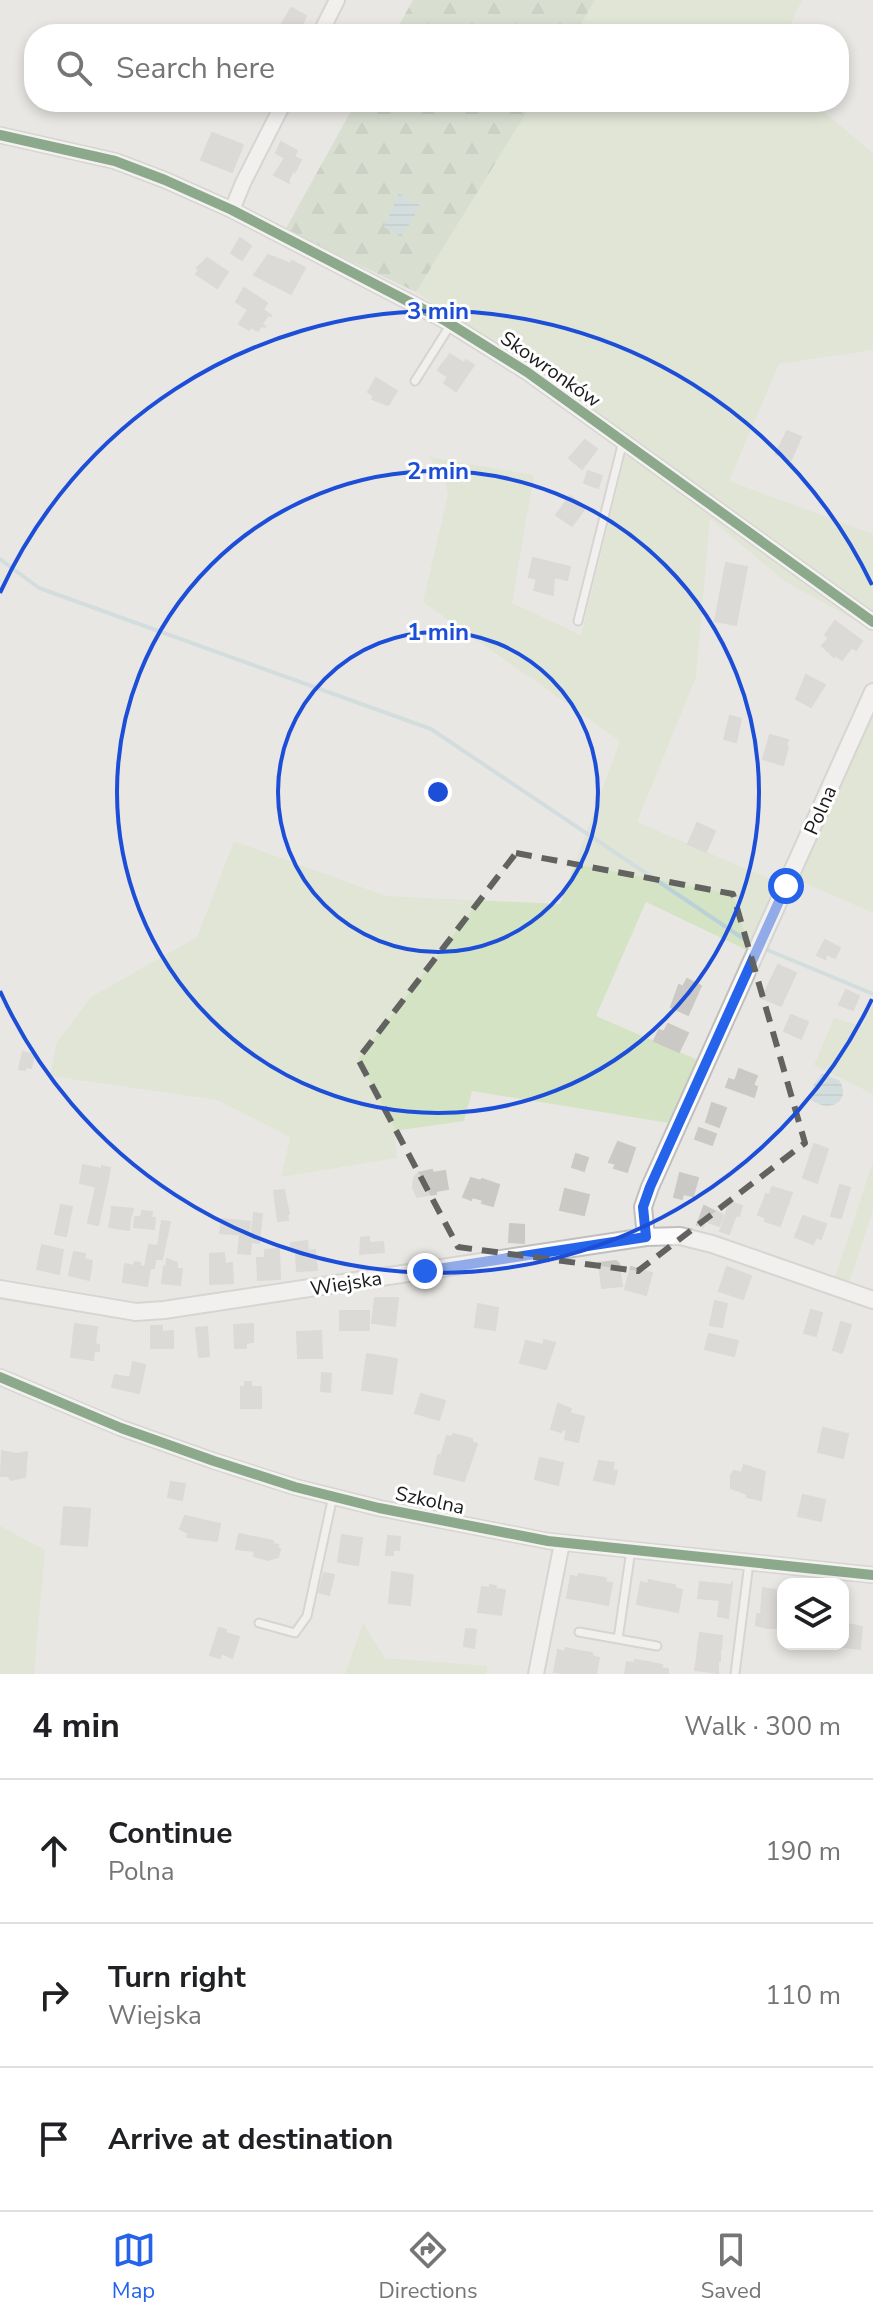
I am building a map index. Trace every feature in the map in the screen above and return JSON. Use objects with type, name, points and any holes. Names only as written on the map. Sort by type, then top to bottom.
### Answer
[{"type":"street","points":[[325,24],[337,0]]},
{"type":"street","points":[[232,210],[279,112]]},
{"type":"street","name":"Skowronków","points":[[0,135],[115,161],[165,180],[232,210],[451,324],[527,372],[873,622]]},
{"type":"street","name":"Polna","points":[[646,1237],[643,1207],[650,1187],[873,692]]},
{"type":"street","name":"Wiejska","points":[[0,1289],[136,1312],[164,1310],[646,1237],[680,1236],[712,1244],[873,1300]]},
{"type":"street","name":"Szkolna","points":[[0,1377],[121,1428],[295,1487],[451,1523],[562,1543],[873,1575]]},
{"type":"street","points":[[536,1674],[562,1543]]},
{"type":"lane","points":[[415,381],[451,324]]},
{"type":"lane","points":[[578,621],[623,441]]},
{"type":"lane","points":[[259,1623],[295,1633],[307,1616],[333,1496]]},
{"type":"lane","points":[[618,1639],[631,1550]]},
{"type":"lane","points":[[735,1674],[749,1563]]},
{"type":"lane","points":[[579,1632],[657,1646]]},
{"type":"highlighted area","points":[[516,853],[733,894],[805,1143],[638,1271],[458,1247],[358,1059]]},
{"type":"green space","points":[[413,0],[595,0],[581,24],[400,24]]},
{"type":"green space","points":[[595,0],[802,0],[791,24],[581,24]]},
{"type":"green space","points":[[350,112],[527,112],[416,292],[285,230]]},
{"type":"green space","points":[[527,112],[824,112],[873,153],[873,350],[779,364],[729,481],[873,534],[873,630],[786,582],[710,519],[696,677],[637,822],[786,886],[753,953],[646,902],[596,1016],[705,1063],[675,1124],[472,1091],[464,1121],[394,1131],[397,1158],[281,1177],[290,1137],[217,1100],[50,1076],[57,1042],[91,997],[197,937],[234,841],[386,896],[560,904],[620,741],[423,602],[448,494],[445,481],[429,457],[534,475],[512,603],[581,635],[630,437],[416,292]]},
{"type":"green space","points":[[873,711],[873,913],[793,878]]},
{"type":"green space","points":[[873,1003],[873,1094],[814,1065],[834,1018],[862,1026]]},
{"type":"green space","points":[[873,1161],[873,1210],[849,1283],[834,1280]]},
{"type":"green space","points":[[0,1526],[45,1550],[34,1674],[0,1674]]},
{"type":"green space","points":[[363,1623],[385,1658],[488,1666],[486,1674],[345,1674]]},
{"type":"water","points":[[399,193],[420,207],[401,237],[384,227]]},
{"type":"water","points":[[822,1074],[839,1080],[843,1088],[841,1100],[831,1105],[810,1099],[814,1084]]},
{"type":"building","points":[[291,8],[306,16],[302,24],[282,24]]},
{"type":"building","points":[[212,133],[243,145],[232,172],[201,160]]},
{"type":"building","points":[[281,142],[297,151],[294,157],[301,160],[288,181],[290,183],[274,175],[285,158],[276,153]]},
{"type":"building","points":[[240,238],[251,246],[242,260],[231,253]]},
{"type":"building","points":[[268,255],[305,268],[291,294],[254,275]]},
{"type":"building","points":[[207,258],[228,272],[217,288],[196,274],[197,268]]},
{"type":"building","points":[[244,288],[267,303],[263,310],[272,316],[268,315],[262,324],[266,327],[261,326],[258,331],[239,324],[248,310],[236,302]]},
{"type":"building","points":[[450,354],[474,365],[456,391],[444,383],[448,377],[438,370]]},
{"type":"building","points":[[376,378],[397,391],[388,405],[372,399],[374,396],[368,392]]},
{"type":"building","points":[[787,431],[801,437],[791,460],[776,454]]},
{"type":"building","points":[[585,440],[597,449],[582,469],[569,458]]},
{"type":"building","points":[[588,471],[602,476],[598,488],[584,483]]},
{"type":"building","points":[[570,496],[586,507],[572,526],[556,515]]},
{"type":"building","points":[[533,558],[570,567],[567,580],[554,577],[553,595],[534,590],[537,579],[529,577]]},
{"type":"building","points":[[726,563],[747,567],[736,625],[715,621]]},
{"type":"building","points":[[835,621],[862,641],[856,650],[852,647],[842,660],[822,646],[829,638],[825,635]]},
{"type":"building","points":[[806,675],[825,685],[811,707],[796,699]]},
{"type":"building","points":[[730,716],[741,719],[736,742],[724,739]]},
{"type":"building","points":[[770,735],[788,740],[783,765],[763,759]]},
{"type":"building","points":[[697,823],[715,831],[706,852],[688,844]]},
{"type":"building","points":[[825,940],[840,948],[835,958],[827,954],[825,959],[817,955]]},
{"type":"building","points":[[778,965],[796,973],[781,1006],[762,998]]},
{"type":"building","points":[[687,979],[701,986],[688,1015],[671,1007],[679,985],[683,987]]},
{"type":"building","points":[[846,990],[859,996],[853,1010],[839,1005]]},
{"type":"building","points":[[791,1015],[808,1022],[801,1039],[784,1031]]},
{"type":"building","points":[[668,1024],[688,1033],[679,1052],[654,1041],[659,1030],[664,1032]]},
{"type":"building","points":[[23,1052],[34,1055],[31,1068],[25,1067],[25,1070],[19,1069]]},
{"type":"building","points":[[739,1069],[757,1076],[753,1085],[757,1087],[754,1097],[726,1087],[729,1079],[735,1081]]},
{"type":"building","points":[[712,1103],[726,1108],[719,1127],[706,1122]]},
{"type":"building","points":[[699,1128],[716,1134],[712,1145],[695,1139]]},
{"type":"building","points":[[618,1142],[635,1148],[627,1172],[614,1168],[616,1164],[609,1162]]},
{"type":"building","points":[[814,1144],[828,1149],[817,1183],[803,1178]]},
{"type":"building","points":[[576,1154],[588,1158],[584,1171],[572,1167]]},
{"type":"building","points":[[83,1165],[110,1168],[106,1189],[80,1183]]},
{"type":"building","points":[[432,1170],[433,1173],[445,1171],[448,1189],[417,1197],[414,1178],[418,1173]]},
{"type":"building","points":[[680,1173],[698,1178],[693,1196],[683,1194],[682,1199],[674,1197]]},
{"type":"building","points":[[471,1178],[499,1185],[493,1206],[482,1203],[483,1200],[463,1197]]},
{"type":"building","points":[[840,1185],[850,1188],[841,1218],[831,1216]]},
{"type":"building","points":[[96,1187],[106,1189],[98,1225],[88,1223]]},
{"type":"building","points":[[772,1187],[792,1193],[780,1226],[758,1215]]},
{"type":"building","points":[[565,1189],[589,1195],[584,1215],[560,1210]]},
{"type":"building","points":[[284,1190],[288,1220],[278,1221],[274,1191]]},
{"type":"building","points":[[730,1202],[742,1206],[729,1234],[720,1231]]},
{"type":"building","points":[[61,1205],[72,1207],[66,1236],[55,1234]]},
{"type":"building","points":[[704,1206],[723,1215],[719,1226],[705,1221],[703,1227],[697,1225]]},
{"type":"building","points":[[112,1207],[133,1209],[130,1219],[111,1217]]},
{"type":"building","points":[[142,1211],[152,1212],[154,1229],[134,1227],[135,1217],[141,1217]]},
{"type":"building","points":[[254,1213],[262,1214],[259,1243],[251,1242]]},
{"type":"building","points":[[803,1216],[826,1224],[821,1239],[816,1237],[813,1244],[795,1237]]},
{"type":"building","points":[[111,1217],[130,1219],[129,1230],[109,1227]]},
{"type":"building","points":[[222,1219],[250,1222],[248,1235],[220,1233]]},
{"type":"building","points":[[162,1221],[170,1222],[162,1259],[156,1259]]},
{"type":"building","points":[[510,1224],[524,1225],[524,1243],[509,1242]]},
{"type":"building","points":[[240,1234],[252,1235],[250,1254],[238,1253]]},
{"type":"building","points":[[369,1237],[369,1243],[383,1242],[384,1252],[360,1254],[361,1238]]},
{"type":"building","points":[[307,1241],[308,1251],[315,1250],[317,1270],[297,1271],[296,1252],[292,1252],[291,1243]]},
{"type":"building","points":[[42,1245],[63,1250],[59,1274],[37,1269]]},
{"type":"building","points":[[149,1245],[158,1246],[154,1268],[145,1267]]},
{"type":"building","points":[[279,1249],[280,1279],[258,1280],[257,1258],[265,1258],[265,1250]]},
{"type":"building","points":[[74,1252],[85,1254],[84,1259],[92,1261],[89,1280],[69,1275]]},
{"type":"building","points":[[224,1253],[225,1264],[232,1263],[233,1283],[210,1284],[210,1254]]},
{"type":"building","points":[[167,1259],[177,1263],[177,1269],[182,1269],[180,1285],[162,1283]]},
{"type":"building","points":[[616,1261],[622,1286],[602,1288],[599,1263]]},
{"type":"building","points":[[135,1262],[150,1268],[147,1286],[123,1282],[125,1264],[134,1266]]},
{"type":"building","points":[[631,1267],[652,1273],[646,1295],[625,1289]]},
{"type":"building","points":[[727,1267],[751,1276],[743,1299],[719,1291]]},
{"type":"building","points":[[375,1298],[398,1298],[395,1326],[372,1323]]},
{"type":"building","points":[[715,1301],[727,1304],[722,1327],[710,1325]]},
{"type":"building","points":[[478,1304],[498,1308],[495,1330],[475,1327]]},
{"type":"building","points":[[811,1310],[822,1313],[816,1336],[804,1333]]},
{"type":"building","points":[[340,1311],[369,1311],[369,1330],[340,1330]]},
{"type":"building","points":[[841,1322],[851,1325],[842,1353],[833,1350]]},
{"type":"building","points":[[75,1324],[97,1327],[95,1344],[99,1345],[99,1351],[94,1350],[93,1360],[71,1357]]},
{"type":"building","points":[[253,1324],[253,1342],[246,1343],[246,1348],[235,1348],[234,1325]]},
{"type":"building","points":[[151,1326],[162,1326],[162,1332],[173,1331],[173,1348],[151,1348]]},
{"type":"building","points":[[207,1327],[209,1356],[199,1357],[196,1328]]},
{"type":"building","points":[[321,1331],[322,1358],[298,1358],[297,1332]]},
{"type":"building","points":[[709,1334],[738,1341],[734,1356],[705,1349]]},
{"type":"building","points":[[544,1340],[555,1343],[546,1369],[520,1363],[526,1341],[543,1345]]},
{"type":"building","points":[[367,1354],[397,1359],[392,1394],[362,1390]]},
{"type":"building","points":[[133,1362],[145,1365],[142,1380],[130,1378]]},
{"type":"building","points":[[322,1373],[331,1374],[330,1392],[321,1391]]},
{"type":"building","points":[[115,1375],[142,1380],[139,1393],[112,1387]]},
{"type":"building","points":[[245,1382],[251,1382],[251,1387],[261,1387],[261,1408],[241,1408],[241,1387],[245,1387]]},
{"type":"building","points":[[421,1394],[445,1401],[439,1420],[415,1413]]},
{"type":"building","points":[[558,1404],[571,1409],[569,1413],[584,1417],[578,1442],[565,1439],[567,1430],[551,1429]]},
{"type":"building","points":[[823,1428],[848,1434],[843,1458],[818,1452]]},
{"type":"building","points":[[453,1434],[472,1439],[477,1444],[464,1481],[434,1474],[447,1436],[452,1437]]},
{"type":"building","points":[[2,1451],[27,1452],[25,1477],[11,1480],[8,1476],[1,1476]]},
{"type":"building","points":[[540,1458],[563,1463],[558,1485],[535,1479]]},
{"type":"building","points":[[599,1461],[614,1463],[612,1470],[617,1471],[614,1484],[594,1480]]},
{"type":"building","points":[[744,1465],[765,1472],[761,1500],[747,1497],[747,1494],[731,1488],[731,1475],[734,1471],[742,1473]]},
{"type":"building","points":[[171,1482],[185,1484],[182,1500],[168,1497]]},
{"type":"building","points":[[803,1495],[825,1500],[821,1521],[798,1516]]},
{"type":"building","points":[[64,1507],[90,1509],[88,1535],[62,1533]]},
{"type":"building","points":[[185,1516],[220,1524],[217,1541],[187,1537],[188,1533],[180,1529]]},
{"type":"building","points":[[62,1533],[88,1535],[87,1546],[61,1544]]},
{"type":"building","points":[[239,1534],[273,1541],[280,1549],[278,1557],[268,1560],[254,1556],[255,1551],[236,1549]]},
{"type":"building","points":[[342,1535],[362,1538],[358,1565],[338,1562]]},
{"type":"building","points":[[388,1536],[400,1537],[399,1550],[393,1550],[393,1555],[386,1555]]},
{"type":"building","points":[[392,1572],[413,1575],[410,1605],[389,1603]]},
{"type":"building","points":[[324,1573],[334,1575],[329,1595],[319,1592]]},
{"type":"building","points":[[579,1574],[592,1576],[588,1601],[567,1598],[571,1576],[578,1577]]},
{"type":"building","points":[[592,1576],[606,1578],[605,1582],[612,1583],[608,1605],[588,1601]]},
{"type":"building","points":[[649,1580],[662,1583],[657,1608],[637,1604],[641,1582],[648,1584]]},
{"type":"building","points":[[700,1582],[732,1583],[728,1618],[718,1616],[720,1600],[698,1598]]},
{"type":"building","points":[[662,1583],[675,1585],[675,1588],[682,1590],[678,1612],[657,1608]]},
{"type":"building","points":[[490,1585],[505,1590],[501,1615],[478,1612],[482,1587],[490,1588]]},
{"type":"building","points":[[763,1588],[777,1590],[777,1628],[756,1625],[757,1614],[761,1614]]},
{"type":"building","points":[[849,1624],[862,1627],[860,1649],[849,1648]]},
{"type":"building","points":[[219,1628],[239,1637],[232,1658],[222,1653],[220,1658],[210,1655]]},
{"type":"building","points":[[466,1629],[476,1630],[474,1648],[464,1646]]},
{"type":"building","points":[[700,1633],[722,1636],[721,1649],[698,1645]]},
{"type":"building","points":[[698,1646],[720,1649],[720,1661],[697,1658]]},
{"type":"building","points":[[566,1648],[579,1651],[575,1674],[554,1672],[558,1650],[565,1652]]},
{"type":"building","points":[[579,1651],[592,1653],[592,1656],[599,1658],[596,1674],[575,1674]]},
{"type":"building","points":[[697,1658],[718,1661],[718,1673],[695,1670]]},
{"type":"building","points":[[635,1660],[648,1662],[646,1674],[625,1674],[627,1662],[635,1663]]},
{"type":"building","points":[[648,1662],[662,1665],[661,1668],[668,1669],[668,1674],[646,1674]]},
{"type":"waterway","points":[[0,559],[39,588],[431,729],[747,941]]},
{"type":"waterway","points":[[765,949],[873,994]]},
{"type":"cycle path","points":[[0,135],[115,161],[165,180],[232,210],[444,320],[527,372],[873,622]]},
{"type":"cycle path","points":[[0,1377],[121,1428],[214,1461],[295,1487],[379,1508],[548,1541],[873,1575]]},
{"type":"route","points":[[425,1271],[646,1237],[643,1207],[650,1187],[786,886]]}]
